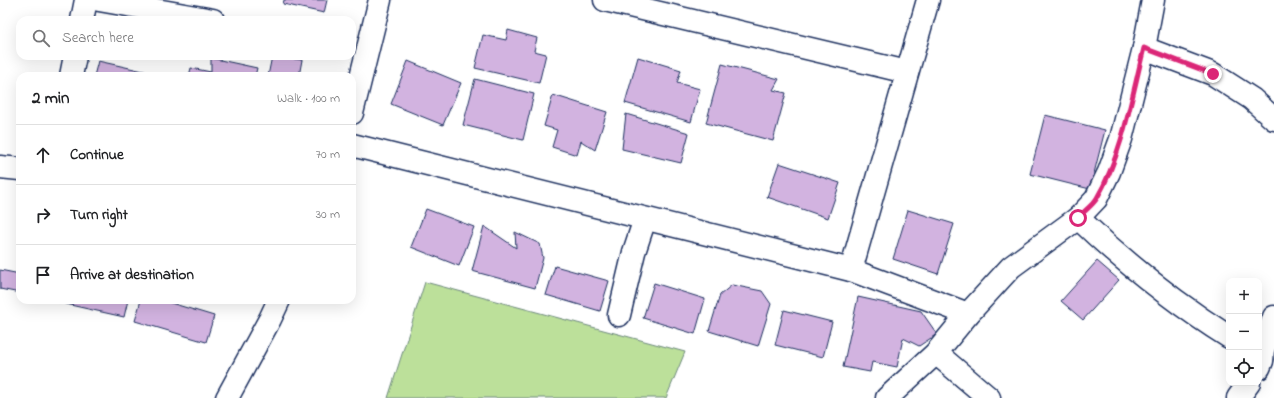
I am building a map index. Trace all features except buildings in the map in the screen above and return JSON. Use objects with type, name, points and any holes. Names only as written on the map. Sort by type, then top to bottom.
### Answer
[{"type":"street","points":[[83,16],[86,0]]},
{"type":"street","points":[[99,0],[190,16]]},
{"type":"street","points":[[356,80],[360,46],[380,0]]},
{"type":"street","points":[[605,0],[907,72]]},
{"type":"street","points":[[851,270],[928,0]]},
{"type":"street","points":[[887,398],[936,353],[968,314],[1011,267],[1078,218],[1096,199],[1109,172],[1121,139],[1144,48],[1153,0]]},
{"type":"street","points":[[1144,48],[1213,74],[1252,99],[1274,119]]},
{"type":"street","points":[[73,72],[74,60]]},
{"type":"street","points":[[356,146],[851,270],[968,314]]},
{"type":"street","points":[[0,167],[16,169]]},
{"type":"street","points":[[1078,218],[1111,249],[1203,321],[1226,335]]},
{"type":"street","points":[[619,316],[634,252],[645,219]]},
{"type":"street","points":[[227,398],[277,304]]},
{"type":"street","points":[[1262,350],[1274,317]]},
{"type":"street","points":[[936,353],[989,398]]},
{"type":"street","points":[[1238,398],[1247,386]]},
{"type":"green space","points":[[425,282],[685,352],[666,398],[388,398]]},
{"type":"route","points":[[1078,218],[1096,199],[1109,172],[1121,139],[1144,48],[1213,74]]}]
